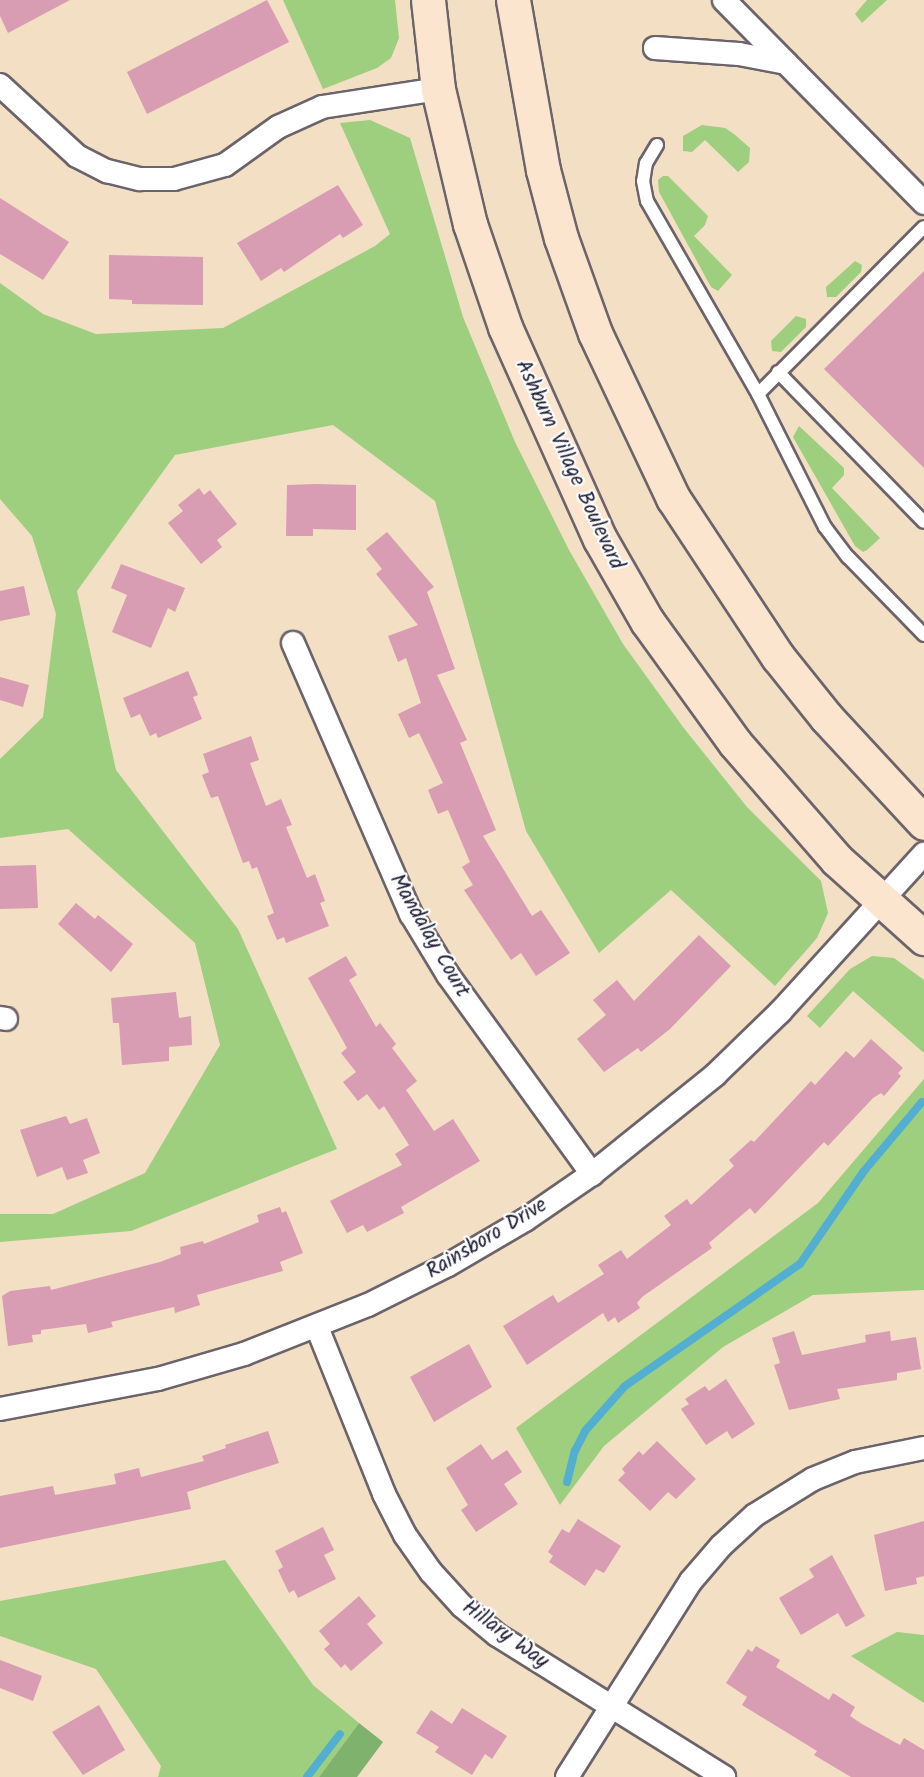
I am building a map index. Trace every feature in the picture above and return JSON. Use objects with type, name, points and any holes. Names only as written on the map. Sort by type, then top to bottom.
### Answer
[{"type":"main road","name":"Ashburn Village Boulevard","points":[[428,0],[438,89],[470,224],[505,327],[600,539],[673,659],[735,743],[787,806],[880,903],[924,938]]},
{"type":"main road","points":[[513,0],[543,170],[561,238],[595,333],[674,498],[778,657],[826,717],[924,823]]},
{"type":"street","points":[[724,0],[924,203]]},
{"type":"street","points":[[655,48],[739,54],[786,63]]},
{"type":"street","points":[[0,85],[77,156],[107,171],[140,179],[174,179],[225,165],[278,127],[322,107],[438,89]]},
{"type":"street","name":"Mandalay Court","points":[[293,643],[411,914],[447,975],[592,1174]]},
{"type":"street","name":"Rainsboro Drive","points":[[0,1409],[158,1379],[317,1327],[448,1265],[592,1174],[715,1075],[924,854]]},
{"type":"street","name":"Hillary Way","points":[[317,1327],[384,1494],[405,1535],[431,1572],[462,1606],[497,1635],[724,1777]]},
{"type":"street","points":[[567,1777],[691,1581],[721,1546],[755,1515],[813,1479],[855,1462],[924,1448]]},
{"type":"lane","points":[[657,145],[646,164],[643,181],[646,201],[758,394],[825,527],[848,557],[924,635]]},
{"type":"lane","points":[[758,394],[924,228]]},
{"type":"lane","points":[[778,372],[924,522]]},
{"type":"green space","points":[[283,0],[395,0],[399,38],[391,58],[377,68],[323,89]]},
{"type":"green space","points":[[867,0],[887,0],[862,23],[855,14]]},
{"type":"green space","points":[[370,120],[410,138],[463,317],[515,442],[569,550],[623,644],[683,727],[747,807],[821,881],[828,913],[817,938],[775,986],[671,890],[599,953],[526,831],[435,501],[333,425],[175,455],[77,591],[116,770],[238,929],[337,1149],[131,1231],[0,1242],[0,1214],[53,1214],[145,1173],[220,1045],[195,943],[68,829],[0,838],[0,759],[43,717],[56,614],[32,536],[0,499],[0,283],[43,314],[96,334],[223,328],[375,246],[390,234],[340,123]]},
{"type":"green space","points":[[702,125],[725,128],[734,134],[750,148],[749,162],[738,172],[705,140],[692,152],[683,151],[683,136]]},
{"type":"green space","points":[[663,176],[668,176],[708,216],[705,225],[694,236],[732,275],[718,291],[711,287],[659,192],[658,180]]},
{"type":"green space","points":[[855,261],[862,265],[861,272],[836,297],[827,297],[826,287]]},
{"type":"green space","points":[[796,316],[806,319],[806,327],[781,352],[772,351],[771,341]]},
{"type":"green space","points":[[799,426],[844,468],[844,475],[832,488],[880,538],[867,550],[863,552],[855,546],[793,437]]},
{"type":"green space","points":[[872,956],[894,958],[924,980],[924,1053],[853,991],[820,1028],[807,1016],[850,969]]},
{"type":"green space","points":[[924,1079],[924,1290],[813,1295],[723,1347],[604,1446],[560,1505],[516,1428],[818,1203]]},
{"type":"green space","points":[[225,1560],[313,1685],[359,1723],[319,1777],[158,1777],[161,1766],[96,1669],[0,1636],[0,1601]]},
{"type":"green space","points":[[897,1632],[924,1635],[924,1703],[851,1656]]},
{"type":"green space","points":[[359,1723],[383,1742],[357,1777],[319,1777]]},
{"type":"building","points":[[0,0],[70,0],[8,33],[0,16]]},
{"type":"building","points":[[267,0],[289,42],[147,114],[127,72]]},
{"type":"building","points":[[338,185],[363,225],[343,238],[340,234],[284,272],[281,268],[261,281],[237,243]]},
{"type":"building","points":[[0,198],[69,242],[43,280],[0,254]]},
{"type":"building","points":[[109,255],[203,257],[203,305],[132,304],[132,300],[109,299]]},
{"type":"building","points":[[924,271],[924,468],[824,369]]},
{"type":"building","points":[[287,485],[356,485],[356,530],[313,529],[313,536],[286,536]]},
{"type":"building","points":[[199,488],[204,495],[210,490],[237,524],[217,540],[222,547],[201,564],[168,523],[183,511],[178,505]]},
{"type":"building","points":[[387,532],[434,587],[427,592],[455,669],[437,675],[467,740],[460,743],[496,830],[483,836],[532,916],[541,910],[570,953],[536,976],[521,953],[511,960],[464,890],[473,885],[462,867],[470,862],[448,810],[438,814],[428,790],[443,783],[419,733],[409,738],[398,714],[421,703],[406,658],[398,662],[388,636],[418,625],[376,574],[382,569],[366,549]]},
{"type":"building","points":[[121,564],[185,588],[175,612],[168,608],[151,648],[112,632],[127,595],[111,588]]},
{"type":"building","points":[[24,586],[30,615],[0,621],[0,591]]},
{"type":"building","points":[[188,671],[198,695],[193,697],[202,719],[158,738],[156,733],[150,736],[140,714],[131,718],[123,698]]},
{"type":"building","points":[[0,677],[29,685],[23,707],[0,700]]},
{"type":"building","points":[[251,736],[259,760],[250,763],[266,806],[281,799],[292,825],[286,827],[307,878],[315,874],[325,901],[320,903],[329,926],[286,943],[284,937],[277,940],[267,916],[274,913],[257,867],[252,869],[249,861],[243,863],[218,796],[211,798],[202,775],[209,772],[203,754]]},
{"type":"building","points":[[36,865],[38,908],[0,909],[0,866]]},
{"type":"building","points":[[76,903],[95,919],[98,915],[133,944],[111,972],[58,924]]},
{"type":"building","points":[[699,935],[731,966],[670,1029],[641,1052],[638,1048],[604,1072],[577,1039],[606,1015],[593,1000],[617,980],[634,1001]]},
{"type":"building","points":[[346,956],[357,975],[349,980],[376,1027],[380,1023],[396,1044],[392,1048],[417,1081],[406,1090],[434,1131],[453,1119],[480,1161],[401,1207],[404,1213],[367,1232],[363,1225],[347,1233],[330,1201],[402,1165],[395,1154],[409,1145],[384,1106],[379,1110],[367,1094],[358,1101],[343,1082],[356,1072],[341,1053],[347,1048],[308,978]]},
{"type":"building","points":[[176,992],[179,1018],[191,1016],[192,1045],[169,1047],[169,1061],[122,1065],[119,1023],[113,1023],[111,998]]},
{"type":"building","points":[[871,1039],[903,1068],[898,1073],[901,1076],[884,1096],[881,1093],[873,1098],[828,1146],[824,1142],[755,1214],[750,1208],[709,1243],[712,1248],[642,1297],[637,1303],[640,1308],[618,1323],[615,1317],[608,1322],[603,1313],[527,1365],[503,1326],[553,1295],[558,1303],[604,1274],[598,1265],[621,1250],[627,1259],[671,1225],[664,1216],[687,1199],[691,1205],[734,1166],[729,1160],[751,1140],[754,1142],[811,1081],[815,1085],[846,1051],[854,1058]]},
{"type":"building","points":[[66,1116],[70,1124],[87,1118],[100,1153],[83,1160],[88,1173],[67,1180],[62,1167],[37,1177],[20,1130]]},
{"type":"building","points":[[280,1207],[282,1213],[286,1211],[303,1253],[280,1262],[283,1271],[197,1295],[200,1305],[175,1313],[174,1307],[111,1322],[113,1327],[88,1333],[86,1324],[41,1330],[41,1334],[32,1335],[33,1342],[8,1346],[2,1296],[10,1291],[50,1286],[51,1290],[160,1262],[181,1254],[180,1247],[203,1241],[204,1244],[259,1222],[257,1215]]},
{"type":"building","points":[[794,1331],[802,1355],[866,1342],[865,1335],[890,1331],[891,1341],[916,1337],[921,1369],[897,1373],[897,1380],[837,1389],[840,1399],[789,1410],[774,1365],[780,1363],[772,1338]]},
{"type":"building","points":[[469,1344],[492,1387],[434,1422],[410,1377]]},
{"type":"building","points":[[726,1379],[755,1424],[732,1439],[727,1431],[706,1445],[681,1409],[689,1404],[685,1399],[705,1386],[709,1391]]},
{"type":"building","points":[[268,1431],[279,1463],[187,1492],[191,1509],[0,1548],[0,1496],[53,1486],[55,1495],[116,1484],[114,1474],[139,1468],[141,1477],[204,1461],[202,1456],[226,1448],[225,1445]]},
{"type":"building","points":[[657,1441],[696,1479],[676,1499],[668,1492],[650,1511],[618,1480],[625,1473],[622,1469],[639,1451],[643,1455]]},
{"type":"building","points":[[481,1444],[492,1460],[507,1450],[522,1472],[504,1484],[518,1504],[476,1532],[461,1510],[468,1505],[446,1468]]},
{"type":"building","points":[[578,1519],[621,1546],[604,1573],[596,1569],[585,1586],[549,1562],[553,1556],[548,1552],[562,1529],[569,1533]]},
{"type":"building","points":[[924,1521],[924,1576],[916,1578],[917,1584],[885,1591],[874,1535]]},
{"type":"building","points":[[323,1527],[334,1550],[324,1555],[336,1579],[298,1598],[294,1590],[289,1593],[278,1570],[283,1567],[275,1551]]},
{"type":"building","points":[[832,1555],[865,1616],[846,1627],[838,1613],[801,1635],[779,1598],[814,1577],[809,1569]]},
{"type":"building","points":[[359,1596],[376,1616],[367,1624],[383,1643],[351,1671],[345,1664],[341,1668],[324,1649],[330,1644],[319,1631]]},
{"type":"building","points":[[756,1646],[780,1660],[776,1667],[829,1700],[833,1693],[855,1707],[850,1716],[862,1724],[900,1745],[904,1738],[924,1750],[924,1777],[851,1777],[814,1755],[817,1751],[742,1705],[747,1697],[726,1683],[748,1649],[752,1652]]},
{"type":"building","points":[[0,1660],[42,1676],[33,1701],[0,1688]]},
{"type":"building","points":[[99,1705],[125,1750],[83,1775],[52,1732]]},
{"type":"building","points":[[462,1708],[507,1736],[492,1759],[485,1754],[472,1775],[435,1752],[439,1747],[416,1733],[431,1710],[452,1724]]},
{"type":"waterway","points":[[567,1482],[575,1451],[585,1431],[625,1386],[800,1264],[864,1171],[922,1102]]},
{"type":"waterway","points":[[307,1777],[340,1734]]}]
